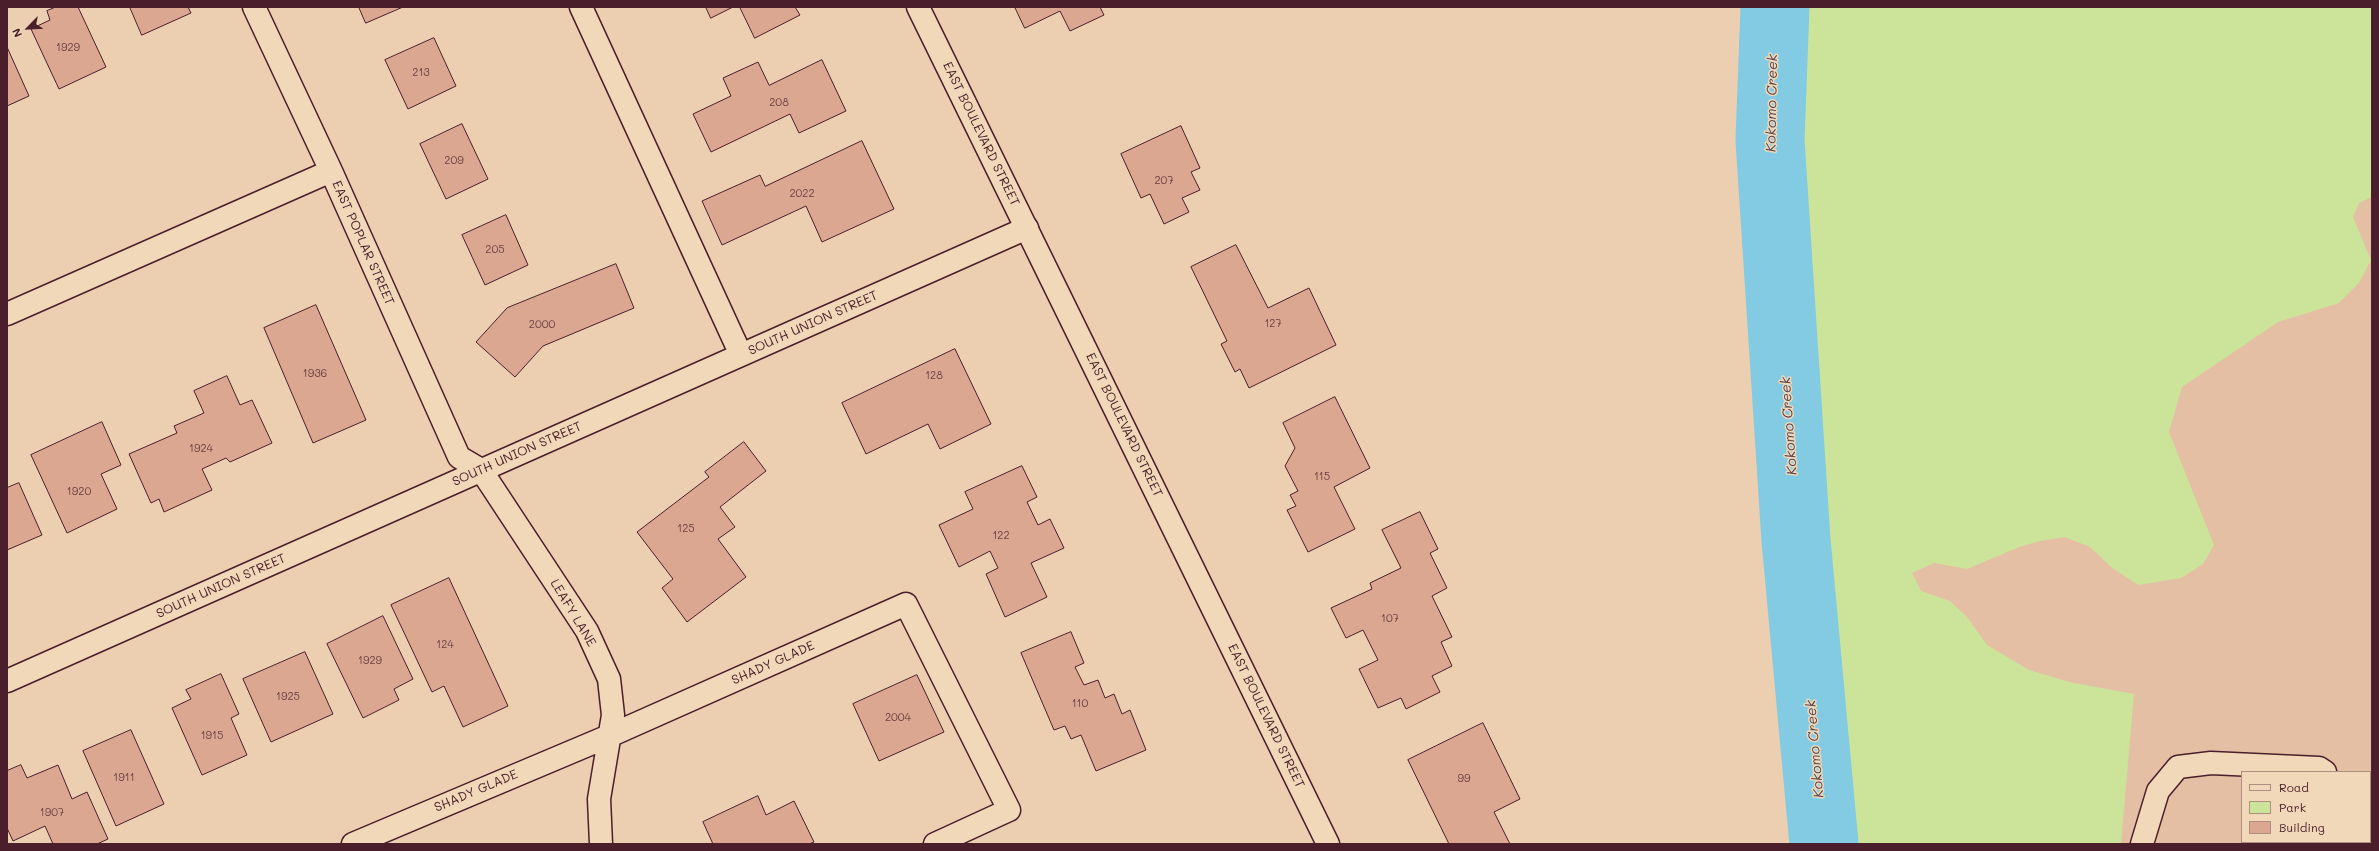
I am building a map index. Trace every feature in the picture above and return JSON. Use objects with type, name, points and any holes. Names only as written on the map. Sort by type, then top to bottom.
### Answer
[{"type":"street","name":"EAST POPLAR STREET","points":[[254,7],[331,171],[459,457],[481,470]]},
{"type":"street","points":[[581,7],[741,355]]},
{"type":"street","name":"EAST BOULEVARD STREET","points":[[918,7],[1328,844]]},
{"type":"street","points":[[7,314],[331,171]]},
{"type":"street","name":"SOUTH UNION STREET","points":[[7,681],[1027,228]]},
{"type":"street","name":"LEAFY LANE","points":[[481,470],[587,631],[609,679],[613,715],[599,799],[601,844]]},
{"type":"street","name":"SHADY GLADE","points":[[353,844],[609,736],[906,604],[1009,810],[935,844]]},
{"type":"street","points":[[2142,844],[2158,791],[2178,767],[2210,763],[2319,768],[2324,771]]},
{"type":"shaded area","points":[[1775,7],[2372,7],[2372,844],[1824,844],[1796,540],[1770,140]]},
{"type":"green space","points":[[1775,7],[2372,7],[2372,197],[2359,203],[2353,217],[2371,260],[2359,283],[2339,303],[2278,322],[2182,387],[2169,432],[2214,545],[2203,564],[2181,578],[2138,585],[2111,567],[2090,547],[2065,537],[2040,541],[2019,547],[1967,569],[1934,563],[1912,573],[1921,591],[1950,601],[1967,617],[1987,645],[2029,670],[2069,682],[2134,694],[2121,844],[1824,844],[1796,540],[1770,140]]},
{"type":"building","points":[[56,7],[78,7],[106,67],[59,89],[31,29],[50,20],[47,11]]},
{"type":"building","points":[[130,7],[188,7],[191,13],[142,35]]},
{"type":"building","points":[[359,7],[403,7],[366,23]]},
{"type":"building","points":[[706,7],[733,7],[711,18]]},
{"type":"building","points":[[740,7],[795,7],[800,15],[755,38]]},
{"type":"building","points":[[1015,7],[1100,7],[1104,15],[1070,31],[1060,11],[1025,28]]},
{"type":"building","points":[[434,38],[456,86],[408,109],[385,60]]},
{"type":"building","points":[[7,47],[29,96],[7,106]]},
{"type":"building","points":[[822,60],[846,111],[799,133],[790,114],[711,152],[693,114],[731,96],[723,78],[758,62],[769,85]]},
{"type":"building","points":[[462,124],[488,179],[446,199],[420,144]]},
{"type":"building","points":[[1181,126],[1200,168],[1191,172],[1200,190],[1182,198],[1189,212],[1164,224],[1150,194],[1141,198],[1121,154]]},
{"type":"building","points":[[862,141],[894,209],[822,242],[806,206],[722,245],[702,201],[760,175],[765,186]]},
{"type":"building","points":[[506,215],[528,265],[485,285],[462,235]]},
{"type":"building","points":[[1236,245],[1268,308],[1309,288],[1336,345],[1249,388],[1240,369],[1235,372],[1221,344],[1227,341],[1191,267]]},
{"type":"building","points":[[616,264],[634,308],[543,346],[515,377],[476,342],[507,308]]},
{"type":"building","points":[[316,305],[366,420],[313,443],[264,328]]},
{"type":"building","points":[[955,349],[991,424],[940,449],[928,424],[866,454],[842,403]]},
{"type":"building","points":[[227,376],[240,405],[252,400],[272,443],[230,462],[226,458],[202,469],[212,490],[164,512],[159,499],[151,503],[129,454],[177,433],[174,426],[204,413],[194,391]]},
{"type":"building","points":[[1335,397],[1370,468],[1334,487],[1355,529],[1308,552],[1287,510],[1296,506],[1290,495],[1298,491],[1285,466],[1295,448],[1283,423]]},
{"type":"building","points":[[102,422],[121,465],[101,474],[117,509],[67,533],[31,455]]},
{"type":"building","points":[[744,442],[766,471],[720,507],[735,527],[718,539],[746,577],[687,622],[662,588],[673,579],[637,532],[709,477],[705,472]]},
{"type":"building","points":[[1022,466],[1037,497],[1027,502],[1038,525],[1050,519],[1064,548],[1031,563],[1047,597],[1005,617],[986,574],[998,568],[990,551],[959,567],[939,525],[973,509],[965,492]]},
{"type":"building","points":[[19,483],[42,535],[7,550],[7,488]]},
{"type":"building","points":[[1420,512],[1438,549],[1430,553],[1447,588],[1432,596],[1452,637],[1441,642],[1452,666],[1432,676],[1440,692],[1406,709],[1401,698],[1378,708],[1359,669],[1378,660],[1363,630],[1346,638],[1331,608],[1372,589],[1370,583],[1401,568],[1382,530]]},
{"type":"building","points":[[449,578],[508,706],[463,727],[444,686],[432,692],[391,605]]},
{"type":"building","points":[[383,616],[413,679],[394,689],[399,700],[363,718],[327,644]]},
{"type":"building","points":[[1071,632],[1084,663],[1075,667],[1084,685],[1098,680],[1105,698],[1114,694],[1122,714],[1130,710],[1146,750],[1096,771],[1081,735],[1071,739],[1065,726],[1054,730],[1021,653]]},
{"type":"building","points":[[305,652],[333,714],[271,742],[243,679]]},
{"type":"building","points":[[221,674],[239,714],[231,718],[247,755],[202,775],[172,708],[191,699],[186,690]]},
{"type":"building","points":[[917,675],[944,732],[879,761],[853,704]]},
{"type":"building","points":[[1483,723],[1520,799],[1494,812],[1510,844],[1449,844],[1408,760]]},
{"type":"building","points":[[131,730],[164,804],[116,826],[83,751]]},
{"type":"building","points":[[21,765],[27,778],[58,765],[72,799],[87,792],[108,839],[97,844],[53,844],[45,826],[13,841],[7,828],[7,771]]},
{"type":"building","points":[[758,796],[766,815],[794,801],[814,842],[809,844],[713,844],[703,822]]},
{"type":"waterway","name":"Kokomo Creek","points":[[1775,7],[1770,140],[1796,540],[1824,844]]}]
